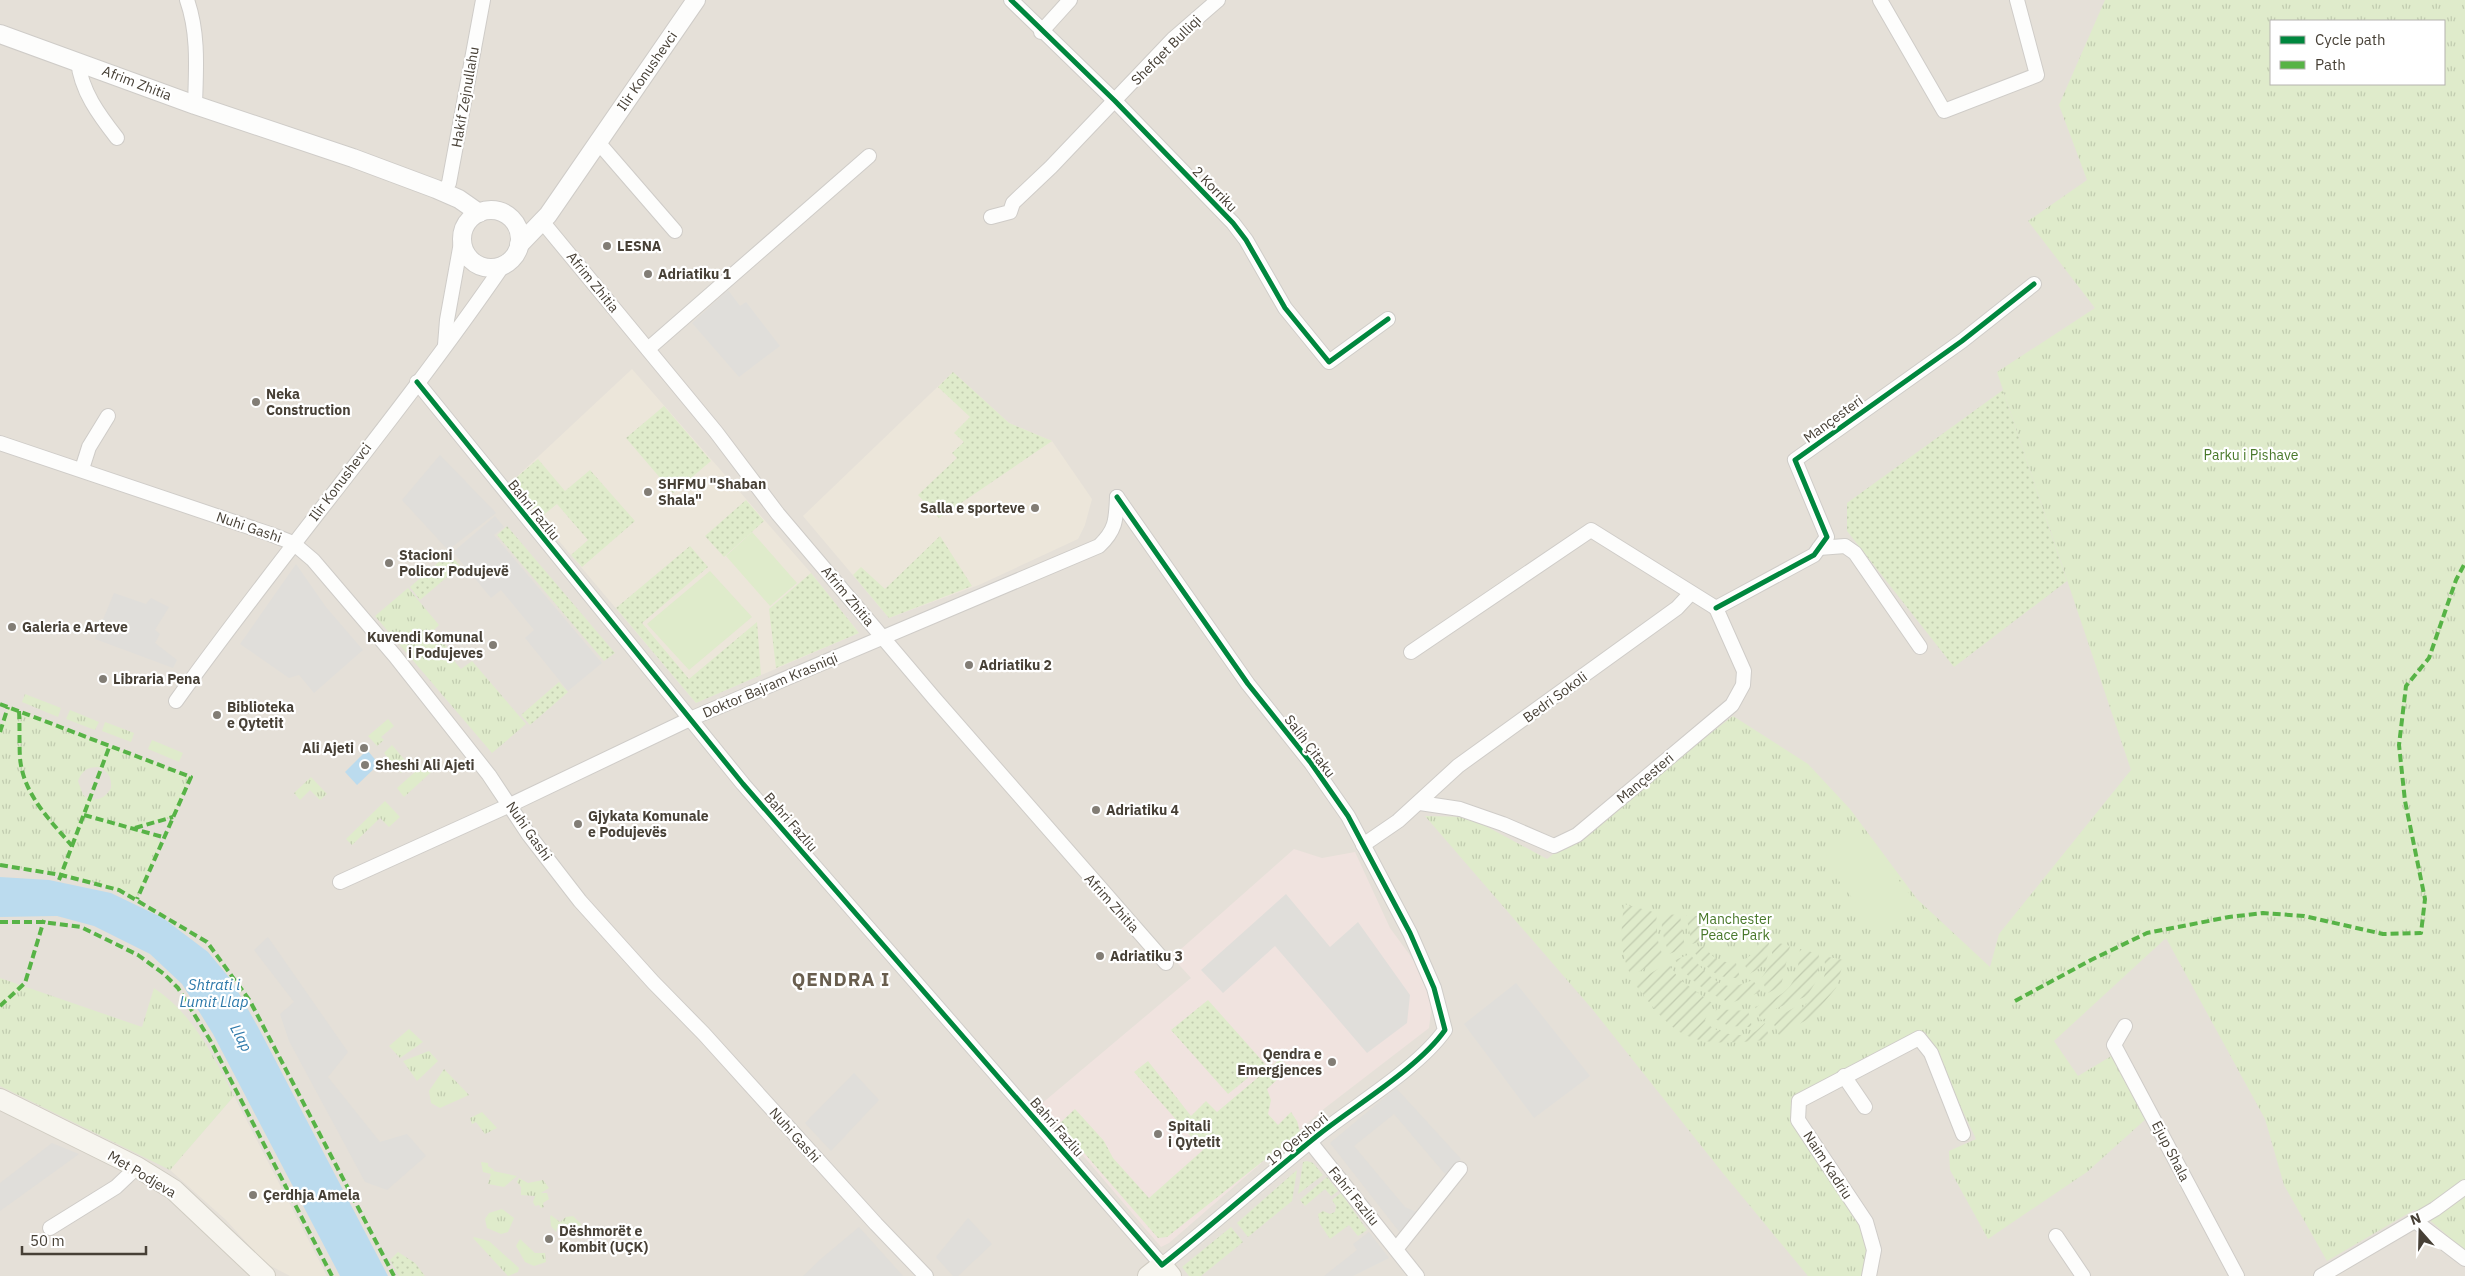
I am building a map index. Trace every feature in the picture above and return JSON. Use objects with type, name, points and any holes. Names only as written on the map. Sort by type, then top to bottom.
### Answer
[{"type":"main road","name":"Met Podjeva","points":[[0,1099],[137,1167],[174,1190],[266,1276]]},
{"type":"street","points":[[187,0],[194,27],[196,57],[195,105]]},
{"type":"street","name":"Hakif Zejnullahu","points":[[443,193],[449,183],[483,0]]},
{"type":"street","name":"Ilir Konushevci","points":[[541,220],[548,215],[597,141],[696,0]]},
{"type":"street","name":"2 Korriku","points":[[1010,0],[1115,102],[1232,223],[1246,240],[1285,308],[1329,362],[1388,319]]},
{"type":"street","points":[[1041,32],[1070,0]]},
{"type":"street","name":"Shefqet Bulliqi","points":[[1115,102],[1173,39],[1218,0]]},
{"type":"street","points":[[1880,0],[1944,111],[2037,75],[2017,0]]},
{"type":"street","name":"Afrim Zhitia","points":[[0,34],[195,105],[353,158],[459,199],[479,213]]},
{"type":"street","name":"Afrim Zhitia","points":[[78,61],[80,78],[91,100],[117,138]]},
{"type":"street","points":[[991,217],[1010,212],[1013,203],[1115,102]]},
{"type":"street","points":[[597,141],[675,231]]},
{"type":"street","points":[[648,349],[869,156]]},
{"type":"street","points":[[445,345],[447,320],[462,237],[467,222],[479,213],[497,210],[525,219],[541,220]]},
{"type":"street","points":[[506,214],[518,227],[519,245]]},
{"type":"street","points":[[462,237],[463,245],[472,260],[488,267],[504,264],[516,253],[519,245],[541,220]]},
{"type":"street","name":"Afrim Zhitia","points":[[541,220],[716,432],[778,514],[1166,963]]},
{"type":"street","name":"Ilir Konushevci","points":[[176,701],[293,544],[445,345],[462,326],[504,264]]},
{"type":"street","name":"Mançesteri","points":[[1819,548],[1827,537],[1795,460],[1962,341],[2034,284]]},
{"type":"street","name":"Bahri Fazliu","points":[[417,382],[743,784],[1160,1272]]},
{"type":"street","points":[[82,469],[89,448],[108,416]]},
{"type":"street","name":"Nuhi Gashi","points":[[0,443],[82,469],[293,544],[314,560],[373,630],[489,775],[529,835],[580,901],[653,982],[704,1034],[869,1217],[926,1276]]},
{"type":"street","name":"Doktor Bajram Krasniqi","points":[[340,882],[510,806],[690,719],[1098,546],[1110,535],[1116,521],[1117,497]]},
{"type":"street","name":"Salih Çitaku","points":[[1117,497],[1248,684],[1317,771],[1348,816],[1410,934],[1434,988],[1444,1030]]},
{"type":"street","points":[[1411,652],[1591,530],[1676,581],[1691,593],[1716,608],[1814,555],[1819,548],[1846,546],[1855,553],[1920,647]]},
{"type":"street","name":"Bedri Sokoli","points":[[1420,803],[1458,766],[1678,608],[1691,593]]},
{"type":"street","name":"Mançesteri","points":[[1420,803],[1460,809],[1503,824],[1554,846],[1577,834],[1732,705],[1743,686],[1744,671],[1716,608]]},
{"type":"street","points":[[1363,845],[1398,822],[1420,803]]},
{"type":"street","name":"Ejup Shala","points":[[2126,1026],[2114,1045],[2238,1276]]},
{"type":"street","name":"19 Qershori","points":[[1160,1272],[1311,1143],[1435,1045],[1444,1030]]},
{"type":"street","name":"Naim Kadriu","points":[[1870,1276],[1874,1250],[1866,1222],[1798,1120],[1799,1101],[1919,1038],[1932,1053],[1963,1134]]},
{"type":"street","points":[[1844,1076],[1865,1108]]},
{"type":"street","name":"Fahri Fazliu","points":[[1311,1143],[1397,1248],[1417,1276]]},
{"type":"street","points":[[50,1228],[116,1187],[137,1167]]},
{"type":"street","points":[[1397,1248],[1460,1169]]},
{"type":"street","points":[[2322,1276],[2415,1221],[2465,1187]]},
{"type":"street","points":[[2415,1221],[2465,1259]]},
{"type":"street","points":[[2056,1236],[2083,1276]]},
{"type":"shaded area","points":[[0,0],[2465,0],[2465,1276],[0,1276]]},
{"type":"shaded area","points":[[728,290],[740,306],[746,302],[780,346],[739,377],[692,323]]},
{"type":"shaded area","points":[[632,369],[811,573],[859,633],[696,703],[510,483]]},
{"type":"shaded area","points":[[953,372],[1009,423],[1052,441],[1092,499],[1085,525],[1078,539],[979,585],[889,618],[803,516]]},
{"type":"shaded area","points":[[440,455],[496,513],[448,550],[402,500]]},
{"type":"shaded area","points":[[495,516],[504,527],[494,535],[602,663],[568,691],[525,638],[534,630],[501,590],[491,598],[453,552]]},
{"type":"shaded area","points":[[296,564],[326,607],[363,650],[314,693],[299,675],[289,678],[240,644]]},
{"type":"shaded area","points":[[114,593],[146,604],[151,598],[169,607],[155,630],[160,634],[155,643],[177,660],[173,668],[95,639]]},
{"type":"shaded area","points":[[1294,849],[1322,858],[1355,852],[1390,928],[1434,988],[1429,1028],[1325,1108],[1169,1243],[1161,1247],[1040,1105],[1191,978],[1172,957]]},
{"type":"shaded area","points":[[1286,894],[1330,947],[1358,922],[1410,995],[1407,1023],[1367,1053],[1275,946],[1223,993],[1201,970]]},
{"type":"shaded area","points":[[268,937],[348,1052],[328,1077],[380,1142],[407,1134],[426,1156],[387,1190],[365,1182],[289,1041],[280,1014],[294,1002],[254,950]]},
{"type":"shaded area","points":[[1516,983],[1590,1076],[1534,1118],[1464,1024]]},
{"type":"shaded area","points":[[854,1073],[879,1100],[831,1151],[805,1123]]},
{"type":"shaded area","points":[[1396,1088],[1461,1159],[1445,1174],[1394,1114],[1354,1146],[1405,1207],[1419,1213],[1401,1234],[1330,1143]]},
{"type":"shaded area","points":[[234,1096],[327,1276],[290,1276],[265,1263],[226,1220],[170,1170]]},
{"type":"shaded area","points":[[52,1143],[79,1154],[0,1211],[0,1183]]},
{"type":"shaded area","points":[[968,1218],[992,1244],[958,1276],[953,1276],[936,1257]]},
{"type":"shaded area","points":[[859,1227],[903,1276],[803,1276],[822,1258]]},
{"type":"shaded area","points":[[1369,1232],[1389,1258],[1353,1276],[1324,1276],[1357,1250],[1353,1244]]},
{"type":"green space","name":"Parku i Pishave","points":[[2105,0],[2465,0],[2465,1251],[2432,1222],[2414,1210],[2327,1261],[2284,1185],[2265,1119],[2166,938],[2054,1041],[2078,1076],[2113,1055],[2148,1117],[2087,1172],[1988,1239],[1950,1170],[1949,1151],[1976,1139],[1925,1032],[1795,1098],[1791,1121],[1838,1193],[1863,1225],[1868,1245],[1864,1276],[1808,1276],[1722,1172],[1593,1010],[1425,816],[1469,817],[1547,859],[1733,716],[1808,764],[1850,809],[1917,899],[1990,967],[1999,934],[2131,770],[1997,372],[2095,308],[2028,221],[2087,180],[2059,105]]},
{"type":"green space","points":[[953,372],[1009,423],[1052,441],[939,518],[918,495],[957,458],[952,453],[964,442],[954,433],[970,417],[938,387]]},
{"type":"green space","points":[[2003,390],[2067,581],[1954,667],[1847,531],[1847,503]]},
{"type":"green space","points":[[664,406],[711,461],[673,493],[626,438]]},
{"type":"green space","points":[[538,459],[565,491],[590,470],[635,521],[582,567],[571,555],[588,540],[557,504],[541,517],[510,483]]},
{"type":"green space","points":[[746,500],[764,521],[724,557],[705,536]]},
{"type":"green space","points":[[507,526],[615,653],[604,661],[497,535]]},
{"type":"green space","points":[[752,532],[797,583],[770,606],[726,556]]},
{"type":"green space","points":[[940,536],[972,586],[889,618],[853,575],[861,567],[885,589]]},
{"type":"green space","points":[[690,546],[708,567],[642,623],[689,679],[757,622],[761,675],[696,703],[616,608]]},
{"type":"green space","points":[[449,553],[460,566],[420,600],[410,587]]},
{"type":"green space","points":[[710,571],[752,617],[689,670],[647,624]]},
{"type":"green space","points":[[811,573],[859,633],[776,668],[769,609]]},
{"type":"green space","points":[[408,588],[439,625],[433,631],[453,654],[450,656],[461,669],[472,661],[526,724],[492,753],[375,616]]},
{"type":"green space","points":[[559,682],[568,692],[530,725],[521,715]]},
{"type":"green space","points":[[25,694],[61,708],[58,717],[22,702]]},
{"type":"green space","points":[[8,707],[191,777],[173,817],[135,829],[152,834],[161,843],[137,899],[87,881],[0,865],[0,732]],"holes":[[[98,767],[110,778],[111,788],[102,798],[91,799],[83,795],[78,781],[83,772],[88,769]]]},
{"type":"green space","points":[[70,710],[99,722],[95,730],[66,719]]},
{"type":"green space","points":[[388,719],[394,726],[381,737],[384,740],[377,746],[368,736]]},
{"type":"green space","points":[[105,722],[134,733],[131,742],[102,731]]},
{"type":"green space","points":[[152,740],[183,753],[179,762],[148,749]]},
{"type":"green space","points":[[392,745],[409,765],[401,773],[384,753]]},
{"type":"green space","points":[[433,756],[440,764],[404,797],[397,788]]},
{"type":"green space","points":[[311,777],[327,794],[320,800],[310,790],[300,800],[294,793]]},
{"type":"green space","points":[[385,801],[400,817],[389,827],[380,818],[352,845],[346,839]]},
{"type":"green space","points":[[1859,830],[1915,901],[1880,934],[1822,859]]},
{"type":"green space","points":[[1624,904],[1657,913],[1657,936],[1664,958],[1631,976],[1624,957],[1622,940]]},
{"type":"green space","points":[[1663,914],[1680,915],[1685,948],[1669,954],[1662,929]]},
{"type":"green space","points":[[1686,915],[1705,917],[1701,929],[1702,941],[1692,944]]},
{"type":"green space","points":[[1761,938],[1769,941],[1766,962],[1749,974],[1743,961],[1756,951]]},
{"type":"green space","points":[[1772,941],[1790,946],[1781,986],[1768,993],[1761,979],[1772,962]]},
{"type":"green space","points":[[1704,946],[1717,959],[1736,963],[1740,978],[1724,977],[1708,968],[1693,951]]},
{"type":"green space","points":[[1800,949],[1819,954],[1817,980],[1807,996],[1775,1009],[1767,1018],[1761,1020],[1755,1007],[1783,993],[1789,987],[1799,962]]},
{"type":"green space","points":[[1690,954],[1709,975],[1721,984],[1734,986],[1753,980],[1761,992],[1731,1003],[1715,995],[1693,980],[1675,960]]},
{"type":"green space","points":[[1823,956],[1844,960],[1836,988],[1812,1017],[1779,1035],[1772,1020],[1797,1006],[1802,1008],[1813,997],[1824,978],[1825,964]]},
{"type":"green space","points":[[1668,963],[1679,979],[1712,1003],[1705,1020],[1713,1028],[1733,1035],[1740,1035],[1754,1032],[1765,1023],[1770,1040],[1711,1042],[1693,1038],[1675,1029],[1660,1015],[1634,983]]},
{"type":"green space","points":[[0,978],[142,1027],[154,988],[180,1010],[201,1036],[234,1096],[170,1170],[0,1086]]},
{"type":"green space","points":[[1208,1000],[1265,1064],[1228,1094],[1171,1030]]},
{"type":"green space","points":[[1716,1009],[1748,1011],[1752,1027],[1729,1026],[1715,1019]]},
{"type":"green space","points":[[409,1029],[423,1042],[400,1058],[389,1046]]},
{"type":"green space","points":[[429,1051],[438,1061],[417,1081],[403,1061]]},
{"type":"green space","points":[[1280,1059],[1290,1068],[1267,1089],[1271,1100],[1268,1114],[1278,1125],[1291,1112],[1297,1121],[1300,1132],[1167,1237],[1158,1238],[1059,1124],[1075,1109],[1104,1141],[1113,1158],[1149,1198],[1203,1150],[1134,1072],[1148,1061],[1191,1116],[1206,1101],[1217,1112]]},
{"type":"green space","points":[[444,1069],[469,1095],[440,1108],[431,1103],[429,1091]]},
{"type":"green space","points":[[482,1112],[497,1128],[485,1134],[476,1122],[472,1124],[470,1118]]},
{"type":"green space","points":[[481,1162],[488,1163],[488,1166],[493,1171],[517,1176],[504,1187],[488,1184],[491,1174],[483,1172]]},
{"type":"green space","points":[[1303,1162],[1313,1163],[1323,1175],[1298,1194]]},
{"type":"green space","points":[[1297,1170],[1292,1201],[1248,1237],[1237,1223]]},
{"type":"green space","points":[[1327,1177],[1338,1191],[1331,1196],[1325,1189],[1305,1206],[1300,1200]]},
{"type":"green space","points":[[519,1178],[528,1183],[543,1180],[549,1188],[541,1193],[547,1193],[549,1199],[543,1203],[544,1207],[535,1206],[533,1202],[535,1196],[521,1195],[521,1187],[517,1182]]},
{"type":"green space","points":[[1341,1193],[1367,1230],[1358,1236],[1349,1225],[1330,1239],[1320,1224],[1318,1214],[1323,1211],[1330,1214],[1335,1212],[1336,1206],[1332,1200]]},
{"type":"green space","points":[[502,1209],[514,1218],[508,1232],[501,1234],[487,1228],[485,1219],[489,1213]]},
{"type":"green space","points":[[551,1215],[560,1222],[566,1217],[573,1216],[581,1224],[581,1230],[566,1235],[562,1226],[557,1228],[556,1232],[551,1226]]},
{"type":"green space","points":[[1231,1227],[1243,1242],[1201,1276],[1189,1276],[1182,1267]]},
{"type":"green space","points":[[474,1237],[489,1241],[519,1268],[518,1272],[508,1276]]},
{"type":"green space","points":[[520,1239],[535,1253],[545,1253],[546,1262],[534,1266],[525,1262],[516,1246]]},
{"type":"green space","points":[[398,1252],[415,1263],[425,1276],[399,1276],[390,1260]]},
{"type":"water","points":[[367,750],[379,764],[357,785],[345,772]]},
{"type":"water","name":"Shtrati i Lumit Llap","points":[[0,877],[49,880],[111,893],[163,918],[208,952],[232,981],[258,1027],[388,1276],[340,1276],[213,1034],[182,984],[150,954],[94,926],[57,916],[0,917]]},
{"type":"marked path","points":[[2015,1001],[2091,960],[2147,933],[2229,917],[2263,913],[2304,916],[2383,934],[2421,933],[2425,899],[2405,801],[2399,745],[2406,686],[2429,658],[2456,580],[2465,563]]},
{"type":"marked path","points":[[0,704],[191,777],[137,899]]},
{"type":"marked path","points":[[0,732],[8,707]]},
{"type":"marked path","points":[[19,711],[20,758],[26,783],[39,806],[72,846],[59,880]]},
{"type":"marked path","points":[[72,846],[110,745]]},
{"type":"marked path","points":[[84,815],[163,837]]},
{"type":"marked path","points":[[135,828],[173,817]]},
{"type":"marked path","points":[[0,865],[61,875],[119,890],[207,942],[250,1001],[394,1276]]},
{"type":"marked path","points":[[0,1006],[25,983],[44,920]]},
{"type":"marked path","points":[[0,922],[43,922],[81,927],[138,955],[164,974],[178,988],[210,1040],[332,1276]]},
{"type":"cycle path","points":[[1011,0],[1115,101],[1233,223],[1246,240],[1285,308],[1329,362],[1388,319]]},
{"type":"cycle path","points":[[1716,608],[1814,555],[1827,537],[1795,460],[1962,341],[2034,284]]},
{"type":"cycle path","points":[[417,382],[743,784],[1162,1265],[1322,1132],[1404,1071],[1434,1044],[1445,1030],[1434,988],[1410,933],[1348,816],[1311,763],[1248,684],[1117,497]]},
{"type":"place","name":"LESNA","points":[[607,246]]},
{"type":"place","name":"Adriatiku 1","points":[[648,274]]},
{"type":"place","name":"Neka Construction","points":[[256,402]]},
{"type":"place","name":"SHFMU \"Shaban Shala\"","points":[[648,492]]},
{"type":"place","name":"Salla e sporteve","points":[[1035,508]]},
{"type":"place","name":"Stacioni Policor Podujevë","points":[[389,563]]},
{"type":"place","name":"Galeria e Arteve","points":[[12,627]]},
{"type":"place","name":"Kuvendi Komunal i Podujeves","points":[[493,645]]},
{"type":"place","name":"Adriatiku 2","points":[[969,665]]},
{"type":"place","name":"Libraria Pena","points":[[103,679]]},
{"type":"place","name":"Biblioteka e Qytetit","points":[[217,715]]},
{"type":"place","name":"Ali Ajeti","points":[[364,748]]},
{"type":"place","name":"Sheshi Ali Ajeti","points":[[365,765]]},
{"type":"place","name":"Adriatiku 4","points":[[1096,810]]},
{"type":"place","name":"Gjykata Komunale e Podujevës","points":[[578,824]]},
{"type":"place","name":"Adriatiku 3","points":[[1100,956]]},
{"type":"place","name":"Qendra e Emergjences","points":[[1332,1062]]},
{"type":"place","name":"Spitali i Qytetit","points":[[1158,1134]]},
{"type":"place","name":"Çerdhja Amela","points":[[253,1195]]},
{"type":"place","name":"Dëshmorët e Kombit (UÇK)","points":[[549,1239]]},
{"type":"district","name":"QENDRA I","points":[[841,979]]},
{"type":"park label","name":"Manchester Peace Park","points":[[1735,928]]},
{"type":"water label","name":"Llap","points":[[241,1038]]}]
